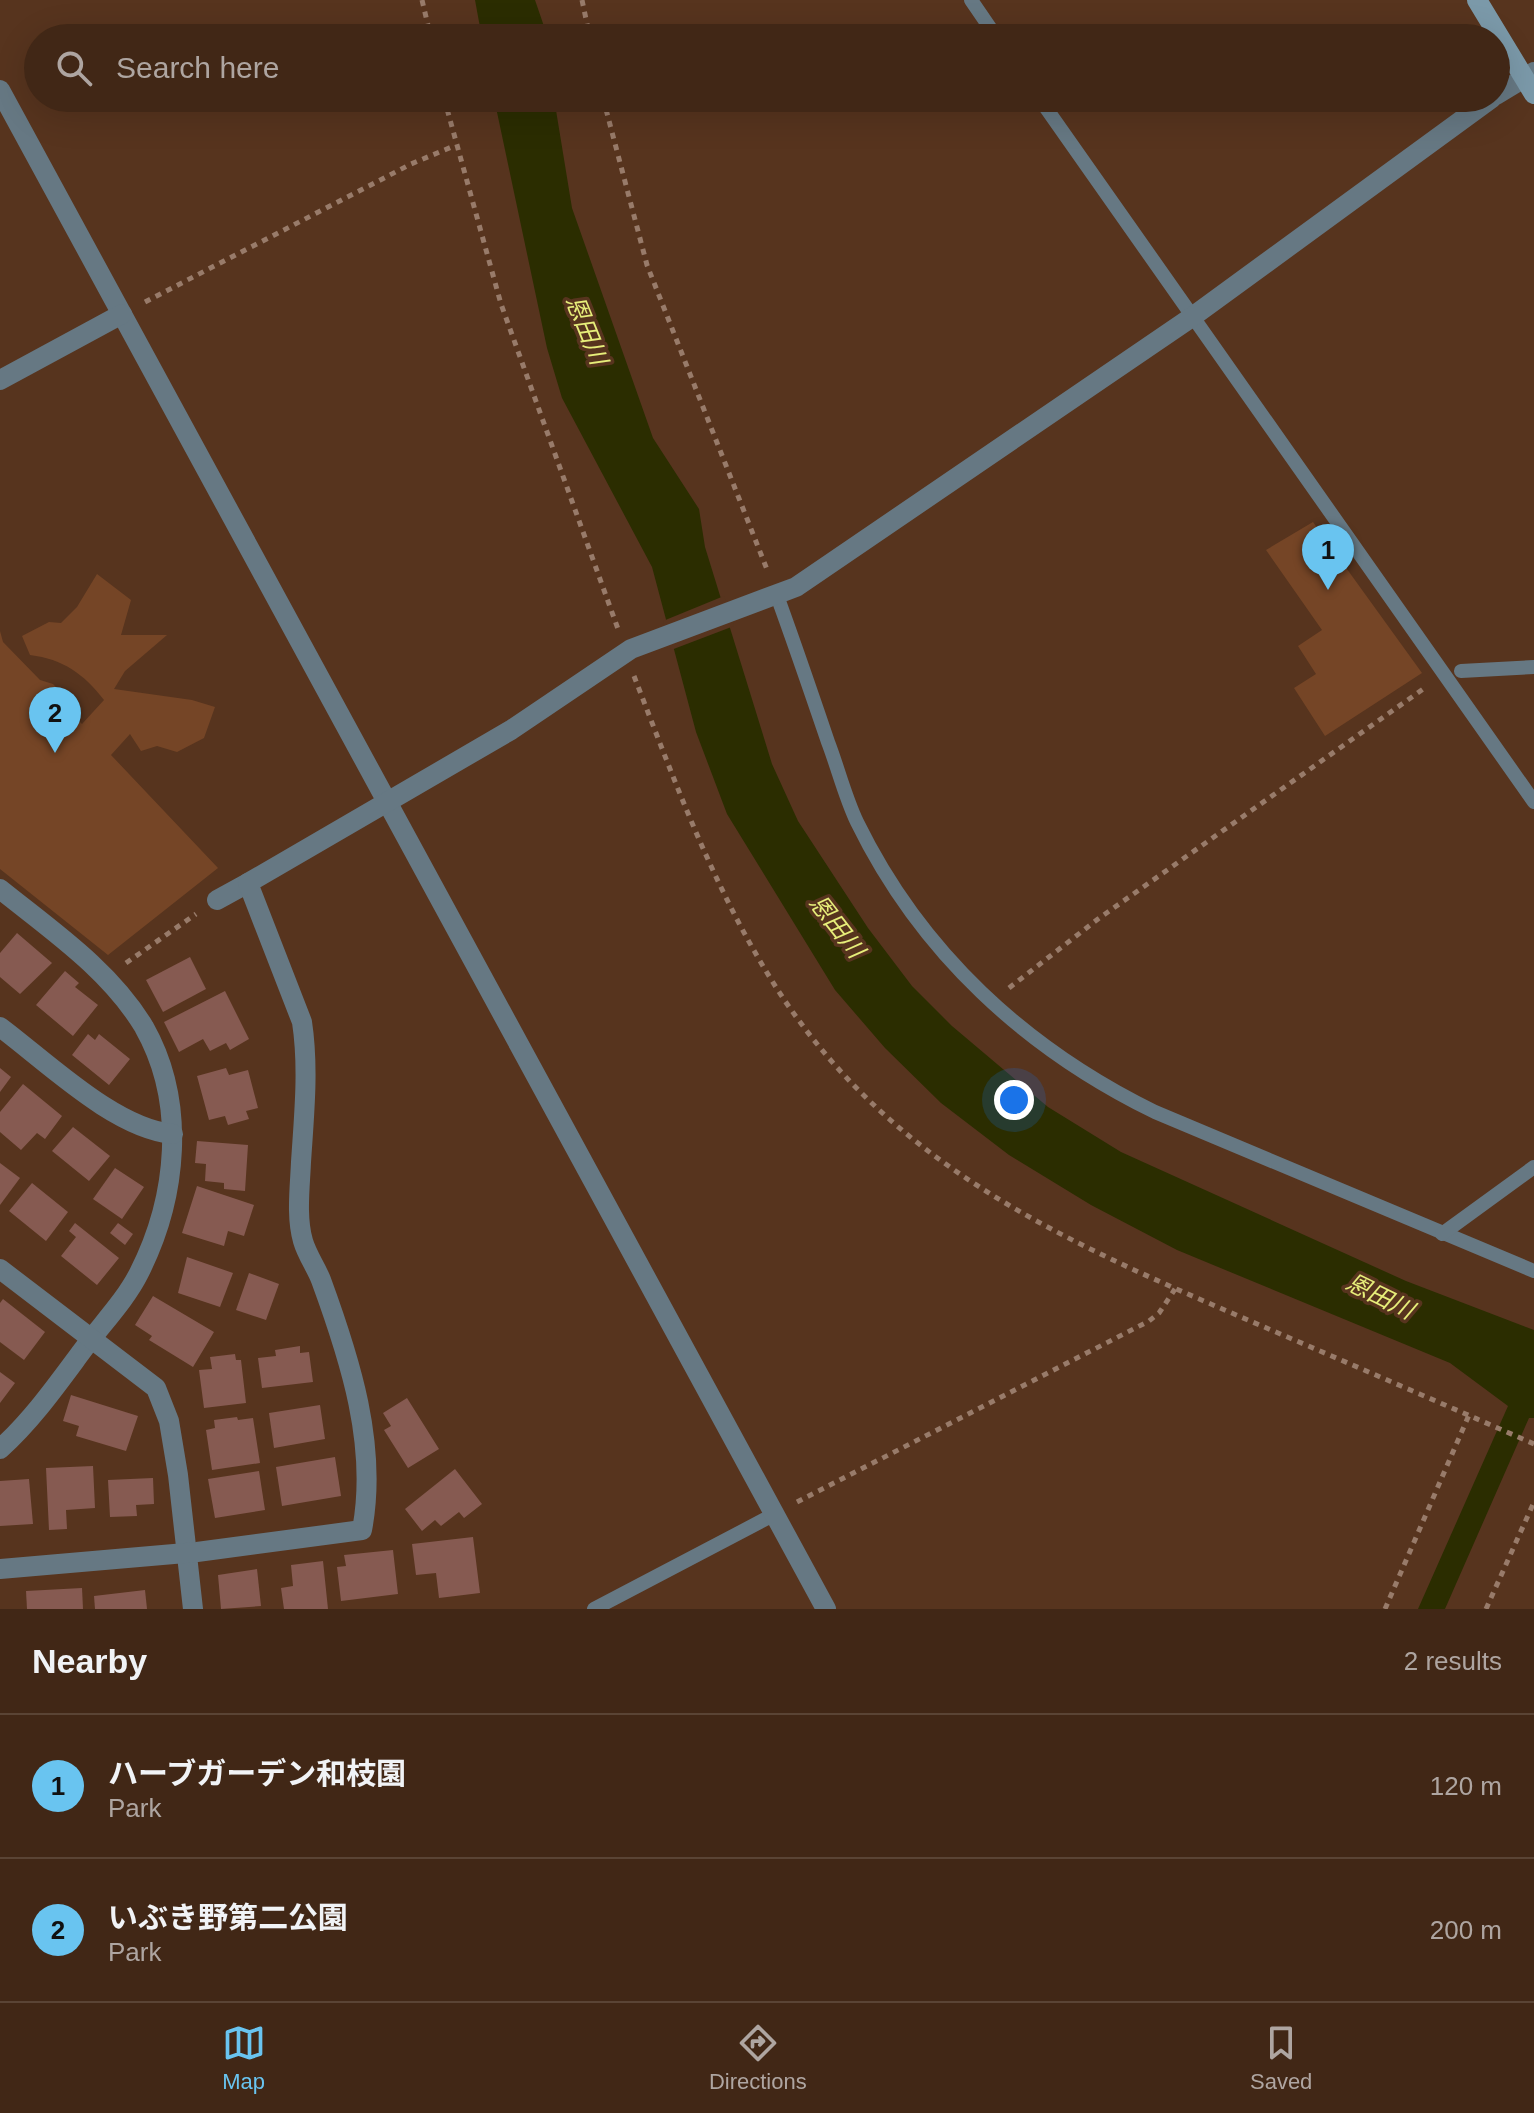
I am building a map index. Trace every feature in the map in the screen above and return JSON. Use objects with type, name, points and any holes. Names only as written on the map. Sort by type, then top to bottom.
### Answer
[{"type":"main road","points":[[1477,0],[1493,24]]},
{"type":"main road","points":[[1510,50],[1531,81]]},
{"type":"street","points":[[1510,90],[1531,81]]},
{"type":"street","points":[[0,90],[826,1609]]},
{"type":"street","points":[[217,900],[511,730],[628,652],[796,587],[1192,317],[1472,112]]},
{"type":"street","points":[[0,380],[122,314]]},
{"type":"street","points":[[0,1569],[186,1552],[362,1530],[367,1503],[364,1434],[351,1369],[320,1277],[303,1241],[299,1199],[304,1113],[305,1044],[302,1022],[248,883]]},
{"type":"street","points":[[0,889],[111,981],[144,1028],[160,1065],[173,1134],[165,1207],[137,1276],[27,1424],[0,1449]]},
{"type":"street","points":[[0,1027],[126,1121],[151,1132],[173,1134]]},
{"type":"street","points":[[0,1269],[156,1388],[169,1421],[174,1448],[193,1609]]},
{"type":"lane","points":[[971,0],[987,24]]},
{"type":"lane","points":[[1049,112],[1534,802]]},
{"type":"lane","points":[[772,595],[857,821],[914,914],[990,1004],[1051,1053],[1101,1086],[1155,1112],[1534,1271]]},
{"type":"lane","points":[[1461,671],[1534,667]]},
{"type":"lane","points":[[1442,1234],[1534,1167]]},
{"type":"lane","points":[[594,1609],[775,1514]]},
{"type":"path","points":[[422,0],[428,24]]},
{"type":"path","points":[[582,0],[587,24]]},
{"type":"path","points":[[447,112],[454,146],[501,304],[628,652],[720,889],[785,1001],[831,1059],[891,1120],[951,1171],[1069,1240],[1534,1444]]},
{"type":"path","points":[[607,112],[647,265],[772,595]]},
{"type":"path","points":[[122,314],[411,164],[454,146]]},
{"type":"path","points":[[990,1004],[1098,919],[1445,674]]},
{"type":"path","points":[[130,958],[217,900]]},
{"type":"path","points":[[775,1514],[1149,1321],[1159,1313],[1175,1289]]},
{"type":"path","points":[[1385,1609],[1469,1415]]},
{"type":"path","points":[[1486,1609],[1534,1502]]},
{"type":"shaded area","points":[[1313,522],[1422,673],[1325,736],[1294,688],[1316,674],[1298,646],[1322,630],[1266,550]]},
{"type":"shaded area","points":[[97,574],[131,600],[121,635],[167,635],[125,671],[114,689],[192,700],[215,707],[204,738],[177,752],[157,746],[141,751],[130,734],[111,755],[218,868],[108,955],[0,869],[0,631],[3,642],[40,680],[53,684],[68,700],[66,708],[82,724],[104,700],[72,669],[53,660],[30,655],[22,636],[49,622],[61,623],[77,607]]},
{"type":"water","points":[[475,0],[535,0],[543,24],[479,24]]},
{"type":"water","name":"恩田川","points":[[497,112],[556,112],[572,208],[653,438],[699,509],[705,547],[772,764],[798,821],[868,928],[912,986],[952,1026],[1048,1107],[1121,1152],[1406,1281],[1534,1330],[1534,1418],[1529,1418],[1445,1609],[1418,1609],[1508,1406],[1450,1363],[1177,1250],[1091,1205],[1009,1155],[941,1103],[885,1048],[835,990],[727,814],[696,732],[652,567],[562,398],[547,348]]},
{"type":"pier","points":[[724,596],[734,626],[671,650],[663,621]]},
{"type":"building","points":[[17,933],[52,963],[20,994],[0,977],[0,953]]},
{"type":"building","points":[[190,957],[206,989],[163,1012],[146,980]]},
{"type":"building","points":[[65,971],[79,983],[75,987],[98,1005],[73,1036],[36,1005]]},
{"type":"building","points":[[225,991],[249,1039],[230,1050],[226,1043],[210,1051],[203,1039],[179,1052],[164,1022]]},
{"type":"building","points":[[88,1034],[95,1040],[99,1034],[130,1059],[109,1085],[72,1055]]},
{"type":"building","points":[[0,1068],[11,1077],[0,1092]]},
{"type":"building","points":[[226,1068],[229,1075],[248,1070],[258,1108],[246,1111],[249,1119],[228,1125],[225,1116],[209,1120],[197,1076]]},
{"type":"building","points":[[23,1084],[62,1116],[45,1139],[37,1133],[21,1150],[0,1132],[0,1112]]},
{"type":"building","points":[[73,1127],[110,1156],[89,1181],[52,1151]]},
{"type":"building","points":[[197,1141],[248,1145],[245,1191],[224,1189],[224,1183],[205,1181],[206,1164],[195,1163]]},
{"type":"building","points":[[0,1163],[20,1178],[0,1205]]},
{"type":"building","points":[[115,1168],[144,1187],[122,1219],[93,1199]]},
{"type":"building","points":[[32,1183],[68,1212],[46,1241],[9,1211]]},
{"type":"building","points":[[197,1186],[254,1205],[244,1236],[228,1231],[224,1246],[182,1233]]},
{"type":"building","points":[[75,1223],[119,1258],[97,1285],[61,1256],[76,1237],[69,1231]]},
{"type":"building","points":[[118,1223],[133,1234],[125,1245],[110,1233]]},
{"type":"building","points":[[187,1257],[233,1273],[220,1307],[178,1293]]},
{"type":"building","points":[[249,1273],[279,1284],[266,1320],[236,1310]]},
{"type":"building","points":[[153,1296],[214,1332],[193,1367],[149,1340],[152,1336],[135,1325]]},
{"type":"building","points":[[3,1299],[45,1332],[24,1360],[0,1342],[0,1303]]},
{"type":"building","points":[[300,1346],[300,1353],[309,1352],[313,1382],[262,1388],[258,1358],[276,1356],[275,1350]]},
{"type":"building","points":[[235,1354],[236,1360],[241,1360],[246,1403],[204,1408],[199,1370],[212,1369],[210,1357]]},
{"type":"building","points":[[0,1372],[15,1383],[0,1403]]},
{"type":"building","points":[[71,1395],[138,1416],[126,1451],[76,1436],[79,1426],[63,1421]]},
{"type":"building","points":[[407,1398],[439,1449],[408,1468],[384,1430],[391,1426],[383,1413]]},
{"type":"building","points":[[320,1405],[325,1439],[274,1448],[269,1413]]},
{"type":"building","points":[[237,1417],[238,1420],[253,1418],[260,1463],[212,1470],[206,1430],[215,1428],[214,1420]]},
{"type":"building","points":[[335,1457],[341,1496],[282,1506],[276,1467]]},
{"type":"building","points":[[93,1466],[95,1508],[66,1510],[67,1529],[49,1530],[46,1468]]},
{"type":"building","points":[[455,1469],[482,1504],[464,1518],[459,1512],[441,1526],[435,1520],[422,1531],[405,1509]]},
{"type":"building","points":[[259,1471],[265,1510],[215,1518],[208,1479]]},
{"type":"building","points":[[153,1478],[154,1504],[136,1505],[137,1516],[110,1517],[108,1480]]},
{"type":"building","points":[[29,1479],[33,1524],[0,1526],[0,1481]]},
{"type":"building","points":[[473,1537],[480,1593],[439,1598],[436,1573],[416,1575],[412,1544]]},
{"type":"building","points":[[393,1550],[398,1594],[341,1601],[337,1567],[346,1566],[344,1555]]},
{"type":"building","points":[[323,1561],[328,1609],[284,1609],[281,1588],[293,1586],[291,1565]]},
{"type":"building","points":[[257,1569],[261,1606],[221,1609],[218,1575]]},
{"type":"building","points":[[82,1588],[83,1609],[27,1609],[26,1591]]},
{"type":"building","points":[[145,1590],[147,1609],[95,1609],[94,1596]]},
{"type":"place","name":"ハーブガーデン和枝園","points":[[1328,590]]},
{"type":"place","name":"いぶき野第二公園","points":[[55,753]]}]
